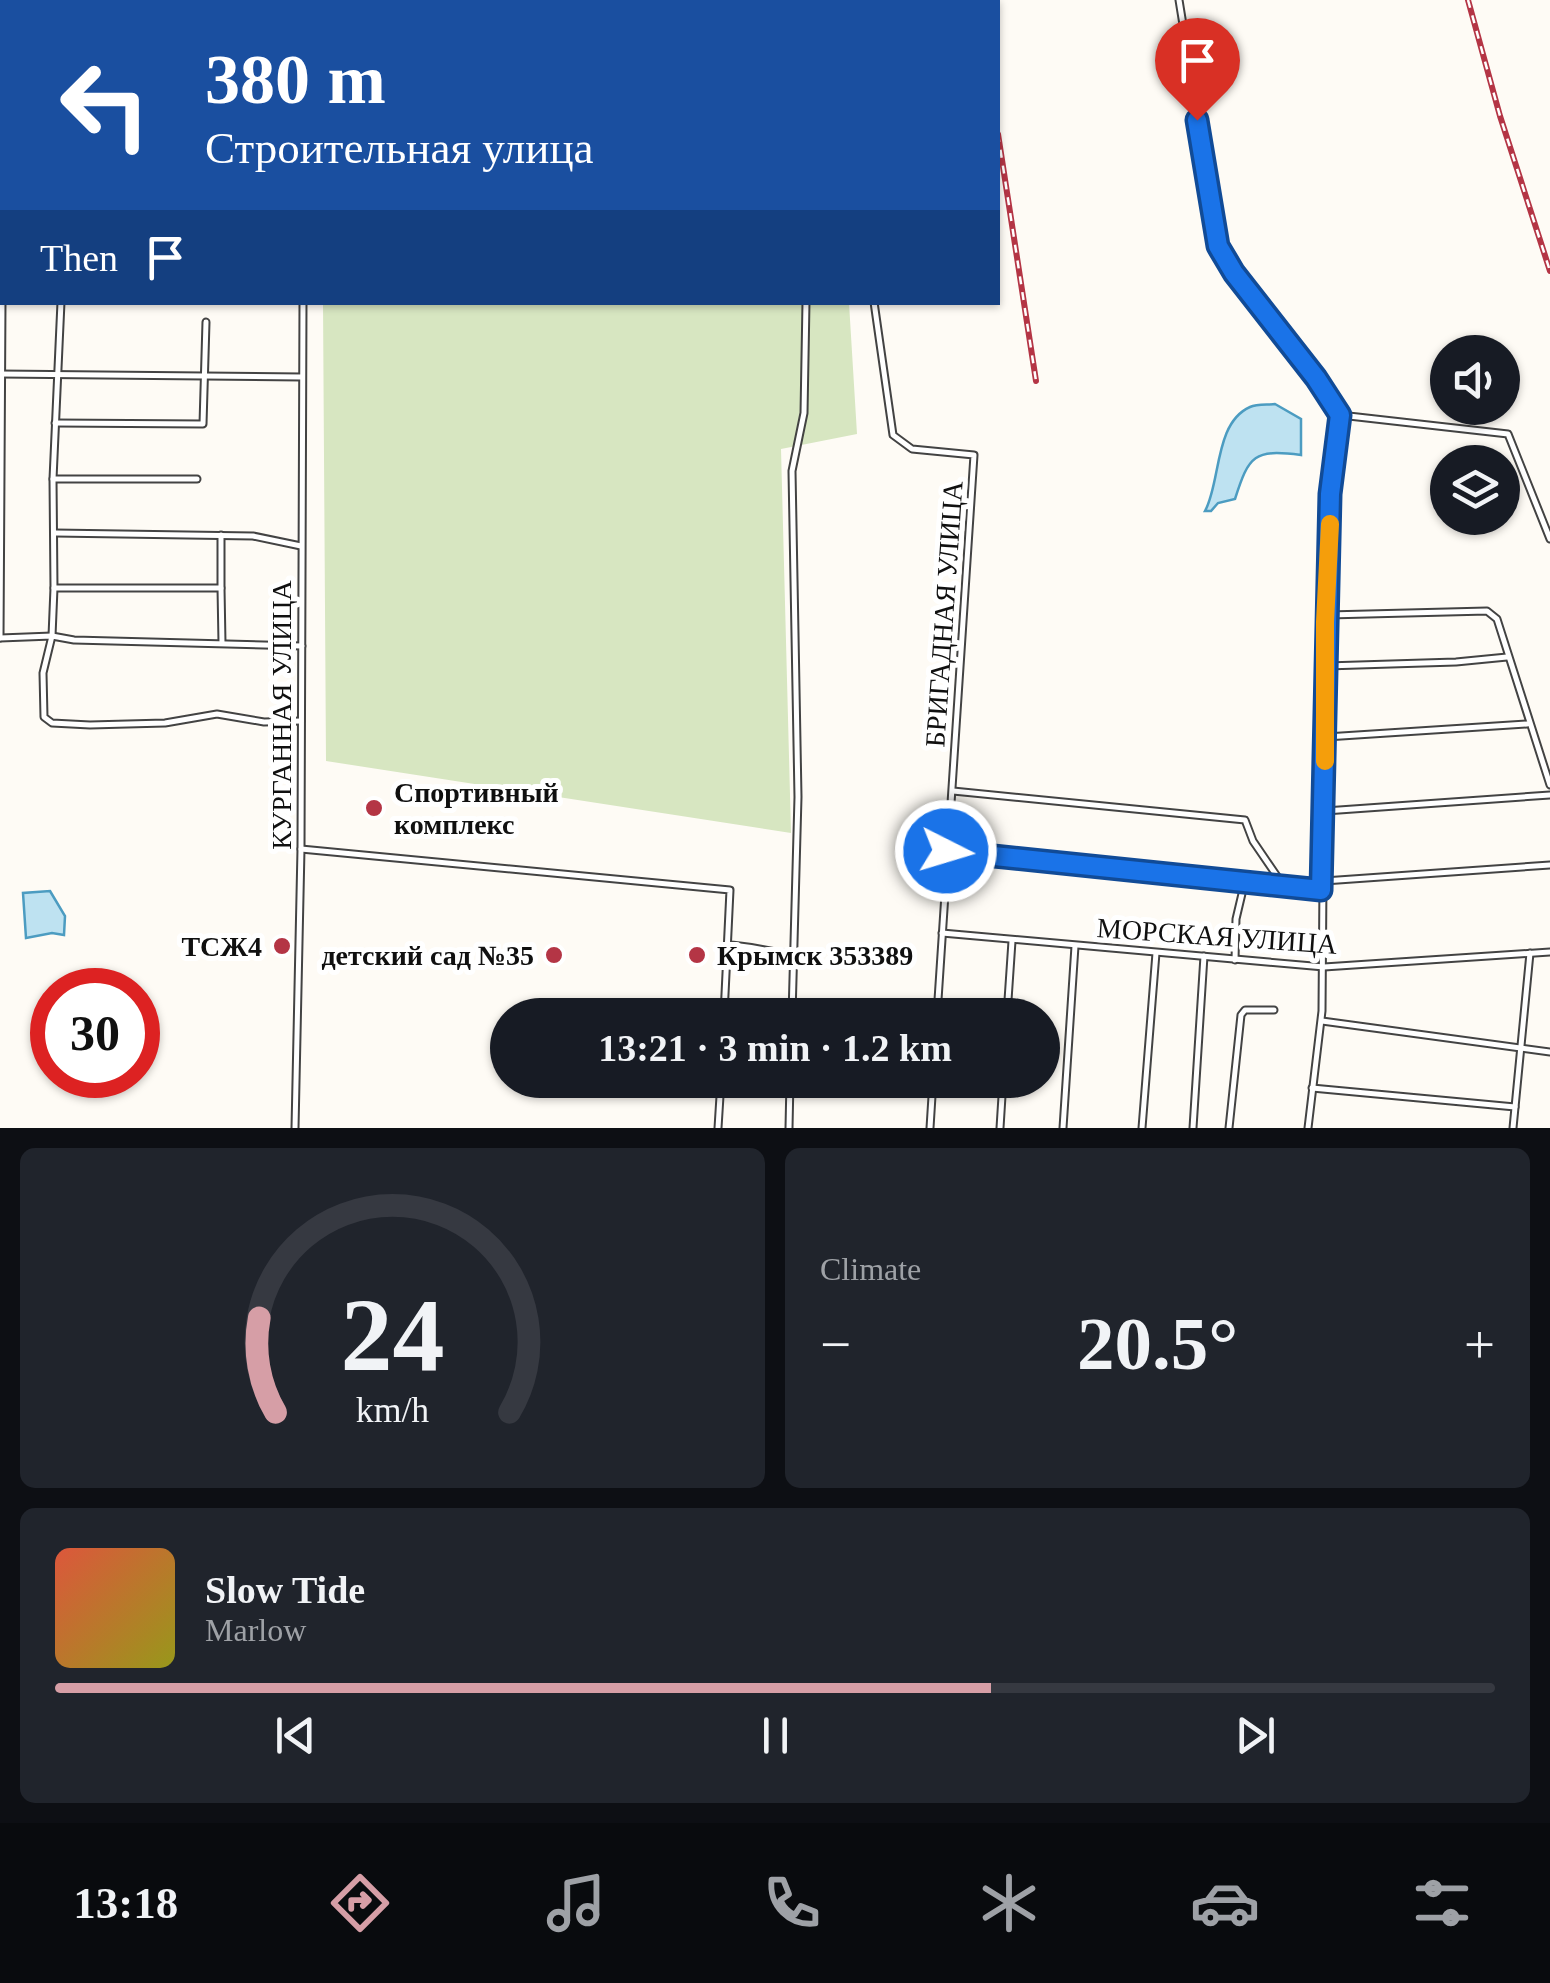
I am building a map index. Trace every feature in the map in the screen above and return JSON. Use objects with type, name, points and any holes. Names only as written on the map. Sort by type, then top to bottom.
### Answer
[{"type":"street","points":[[1178,0],[1218,246],[1340,415],[1330,494],[1322,1021],[1308,1128]]},
{"type":"street","points":[[2,305],[0,638],[52,636],[74,640],[302,646]]},
{"type":"street","points":[[60,305],[52,636],[43,674],[42,711],[47,720],[140,725],[217,714],[264,722],[301,721]]},
{"type":"street","name":"КУРГАННАЯ УЛИЦА","points":[[295,1128],[301,848],[303,305]]},
{"type":"street","points":[[793,998],[798,797],[792,471],[804,413],[806,305]]},
{"type":"street","name":"БРИГАДНАЯ УЛИЦА","points":[[874,305],[893,435],[912,448],[974,455],[938,998]]},
{"type":"street","points":[[55,423],[203,424],[206,322]]},
{"type":"street","points":[[1,374],[302,378]]},
{"type":"street","points":[[1340,415],[1508,434],[1550,539]]},
{"type":"street","points":[[54,480],[197,479]]},
{"type":"street","points":[[54,533],[253,536],[301,546]]},
{"type":"street","points":[[221,535],[222,643]]},
{"type":"street","points":[[54,588],[221,588]]},
{"type":"street","points":[[1327,615],[1487,610],[1497,619],[1550,785]]},
{"type":"street","points":[[1326,666],[1456,662],[1508,656]]},
{"type":"street","points":[[1326,737],[1529,724]]},
{"type":"street","points":[[953,792],[1245,820],[1252,842],[1283,885]]},
{"type":"street","points":[[1325,811],[1550,794]]},
{"type":"street","points":[[301,848],[730,890],[725,998]]},
{"type":"street","points":[[946,851],[1321,890]]},
{"type":"street","points":[[1322,881],[1550,865]]},
{"type":"street","points":[[1235,960],[1236,918],[1245,881]]},
{"type":"street","name":"МОРСКАЯ УЛИЦА","points":[[942,933],[1324,967],[1550,952]]},
{"type":"street","points":[[1008,998],[1012,940]]},
{"type":"street","points":[[727,946],[746,945],[765,953],[794,954]]},
{"type":"street","points":[[1063,1128],[1076,946]]},
{"type":"street","points":[[1142,1128],[1156,953]]},
{"type":"street","points":[[1512,1128],[1530,954]]},
{"type":"street","points":[[1193,1128],[1204,956]]},
{"type":"street","points":[[1229,1128],[1241,1016],[1246,1010],[1274,1010]]},
{"type":"street","points":[[1322,1021],[1550,1052]]},
{"type":"street","points":[[1312,1088],[1515,1107]]},
{"type":"street","points":[[718,1128],[720,1098]]},
{"type":"street","points":[[789,1128],[790,1098]]},
{"type":"street","points":[[930,1128],[932,1098]]},
{"type":"street","points":[[1000,1128],[1002,1098]]},
{"type":"green space","points":[[323,305],[849,305],[857,434],[781,449],[791,833],[326,761]]},
{"type":"water","points":[[1275,404],[1301,419],[1301,455],[1273,453],[1256,458],[1235,499],[1205,511],[1230,426],[1250,407]]},
{"type":"water","points":[[50,891],[65,916],[64,935],[26,938],[23,893]]},
{"type":"railway","points":[[1468,0],[1550,271]]},
{"type":"railway","points":[[1000,147],[1036,381]]},
{"type":"slow traffic","points":[[1325,761],[1330,524]]},
{"type":"place","name":"Спортивный комплекс","points":[[374,808]]},
{"type":"place","name":"ТСЖ4","points":[[282,946]]},
{"type":"place","name":"детский сад №35","points":[[554,955]]},
{"type":"place","name":"Крымск 353389","points":[[697,955]]},
{"type":"route","points":[[946,851],[1321,890],[1330,494],[1340,415],[1218,246],[1197,120]]}]
